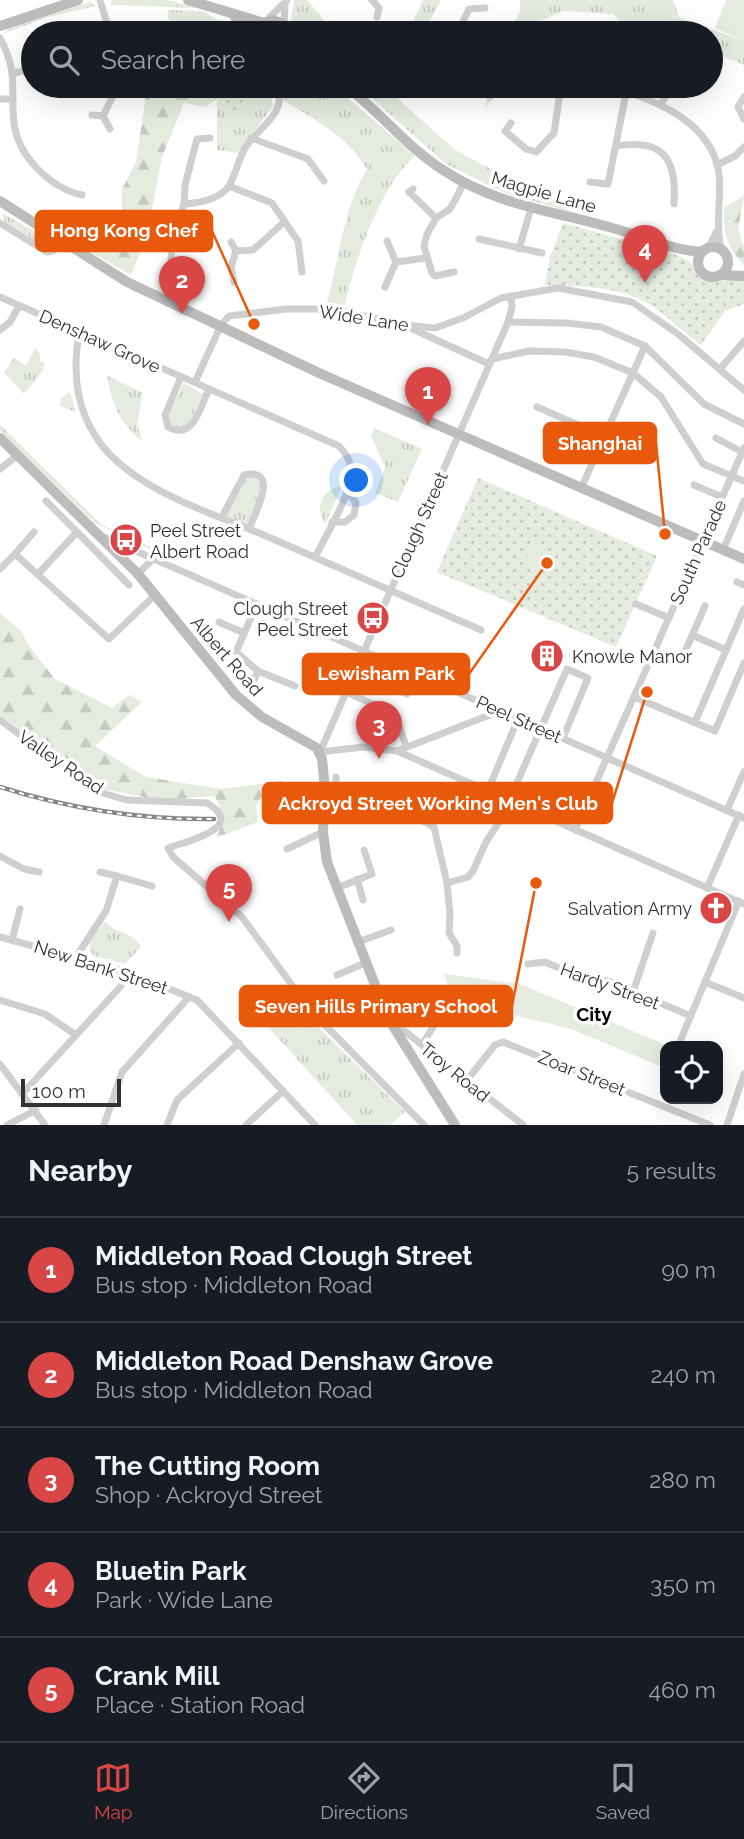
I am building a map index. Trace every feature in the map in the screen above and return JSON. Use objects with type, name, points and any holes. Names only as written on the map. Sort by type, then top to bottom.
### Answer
[{"type":"street","points":[[0,26],[43,5],[78,0]]},
{"type":"street","points":[[100,0],[106,21]]},
{"type":"street","points":[[188,0],[248,21]]},
{"type":"street","points":[[372,0],[379,8],[377,17]]},
{"type":"street","points":[[268,21],[286,2]]},
{"type":"street","points":[[286,2],[286,21]]},
{"type":"street","points":[[463,21],[469,9],[485,8]]},
{"type":"street","points":[[234,16],[240,21]]},
{"type":"street","points":[[0,38],[14,73],[14,127],[28,156],[51,181],[82,195]]},
{"type":"street","points":[[14,73],[21,72]]},
{"type":"street","points":[[744,97],[738,107],[744,118]]},
{"type":"street","points":[[103,116],[112,98]]},
{"type":"street","points":[[184,204],[208,201],[229,186],[251,138],[276,113],[279,98]]},
{"type":"street","name":"Magpie Lane","points":[[359,98],[430,162],[496,199],[611,227],[683,251],[706,250]]},
{"type":"street","points":[[511,123],[505,131],[526,149],[536,152],[554,133],[559,98]]},
{"type":"street","points":[[590,183],[608,184],[625,98]]},
{"type":"street","points":[[640,98],[660,105],[693,125],[706,142],[717,164],[717,231],[721,249],[727,259],[744,275]]},
{"type":"street","points":[[660,105],[665,98]]},
{"type":"street","points":[[0,99],[13,99]]},
{"type":"street","points":[[92,115],[103,116]]},
{"type":"street","points":[[103,116],[110,129]]},
{"type":"street","points":[[174,258],[173,223],[181,214],[184,204],[185,185],[197,139],[209,138]]},
{"type":"street","points":[[251,138],[308,159],[324,181]]},
{"type":"street","points":[[617,146],[646,145],[665,155],[674,172],[674,204]]},
{"type":"street","points":[[717,164],[735,156],[744,146]]},
{"type":"street","points":[[454,272],[435,276],[426,257],[427,234],[436,218],[450,209],[464,183]]},
{"type":"street","points":[[229,186],[272,203],[298,242],[298,267]]},
{"type":"street","points":[[413,190],[409,192],[436,218]]},
{"type":"street","points":[[1,205],[127,282],[319,373],[460,432],[744,559]]},
{"type":"street","points":[[519,249],[531,208]]},
{"type":"street","points":[[0,223],[47,252],[53,251],[61,241]]},
{"type":"street","points":[[236,251],[253,250],[283,223]]},
{"type":"street","points":[[717,231],[699,265],[707,275],[744,275]]},
{"type":"street","points":[[480,239],[542,253]]},
{"type":"street","points":[[385,287],[396,262],[387,241]]},
{"type":"street","points":[[231,242],[236,251]]},
{"type":"street","points":[[706,250],[721,249]]},
{"type":"street","points":[[236,251],[232,259],[234,279],[243,277]]},
{"type":"street","name":"Magpie Lane","points":[[683,251],[699,265]]},
{"type":"street","points":[[396,262],[426,257]]},
{"type":"street","points":[[720,275],[726,268],[727,259]]},
{"type":"street","name":"Wide Lane","points":[[221,325],[229,316],[238,314],[304,309],[344,310],[405,326],[435,328],[511,296],[558,288],[632,302],[650,312],[744,390]]},
{"type":"street","name":"Clough Street","points":[[320,752],[508,322],[512,307],[511,296]]},
{"type":"street","name":"Denshaw Grove","points":[[0,297],[339,446],[347,456],[352,470],[346,490],[315,557]]},
{"type":"street","name":"Denshaw Grove","points":[[0,330],[10,322],[19,306]]},
{"type":"street","points":[[508,322],[567,323],[601,327],[645,346],[704,404],[744,424]]},
{"type":"street","points":[[195,382],[221,325]]},
{"type":"street","points":[[405,326],[490,361],[530,351],[565,352],[594,357],[633,373],[661,397],[703,464],[744,481]]},
{"type":"street","points":[[79,332],[74,365],[78,397],[86,420],[103,447],[134,475],[391,591],[478,625]]},
{"type":"street","points":[[720,369],[744,341]]},
{"type":"street","points":[[582,486],[645,346]]},
{"type":"street","name":"Denshaw Grove","points":[[181,377],[165,415],[168,428],[177,432],[185,432],[191,428],[209,388]]},
{"type":"street","points":[[537,407],[649,456]]},
{"type":"street","name":"Albert Road","points":[[0,438],[138,574],[236,695],[262,717],[312,744],[320,752]]},
{"type":"street","points":[[716,438],[743,449]]},
{"type":"street","name":"South Parade","points":[[575,830],[743,449]]},
{"type":"street","points":[[0,469],[18,455]]},
{"type":"street","points":[[222,517],[244,475],[253,473],[261,477],[265,484],[249,529]]},
{"type":"street","points":[[694,485],[722,497]]},
{"type":"street","name":"Denshaw Grove","points":[[332,522],[345,522],[354,515],[356,503],[346,490]]},
{"type":"street","points":[[46,501],[129,585]]},
{"type":"street","points":[[723,550],[744,501]]},
{"type":"street","points":[[0,569],[34,532]]},
{"type":"street","points":[[39,573],[78,532]]},
{"type":"street","name":"Peel Street","points":[[102,536],[741,817]]},
{"type":"street","points":[[15,554],[109,639],[155,595]]},
{"type":"street","points":[[138,574],[153,559]]},
{"type":"street","points":[[257,604],[236,652],[258,671],[295,686]]},
{"type":"street","name":"South Parade","points":[[636,604],[669,618]]},
{"type":"street","points":[[684,654],[705,606]]},
{"type":"street","points":[[695,722],[744,609]]},
{"type":"street","points":[[219,622],[244,633]]},
{"type":"street","points":[[692,635],[726,650]]},
{"type":"street","points":[[338,663],[407,694]]},
{"type":"street","points":[[634,697],[715,731],[742,674],[744,663]]},
{"type":"street","points":[[447,883],[468,877],[473,871],[509,800],[567,669],[588,678],[563,738]]},
{"type":"street","points":[[254,680],[258,671]]},
{"type":"street","points":[[346,692],[395,714],[406,746]]},
{"type":"street","points":[[397,751],[500,711]]},
{"type":"street","points":[[488,790],[518,719]]},
{"type":"street","name":"Valley Road","points":[[0,720],[27,740],[53,753],[99,792],[127,800],[207,803],[214,807],[219,822],[218,828],[211,834],[167,848],[182,866],[242,918],[311,1012],[424,1125]]},
{"type":"street","points":[[455,1125],[387,1017],[327,862],[323,832],[325,788],[320,752],[363,747],[397,751],[741,903],[680,1041]]},
{"type":"street","points":[[727,810],[744,772]]},
{"type":"street","points":[[337,777],[338,813],[357,805]]},
{"type":"street","points":[[325,788],[338,786]]},
{"type":"street","points":[[392,799],[404,811],[434,827],[447,883],[449,933],[457,946],[457,953]]},
{"type":"street","points":[[708,888],[741,817]]},
{"type":"street","points":[[287,849],[323,832]]},
{"type":"street","points":[[337,888],[357,879],[373,878],[364,849]]},
{"type":"street","points":[[0,856],[24,869],[39,872]]},
{"type":"street","points":[[100,872],[152,886]]},
{"type":"street","points":[[76,957],[106,911],[117,876]]},
{"type":"street","points":[[357,879],[363,900]]},
{"type":"street","points":[[12,940],[20,909]]},
{"type":"street","points":[[358,942],[391,930]]},
{"type":"street","points":[[633,992],[653,933]]},
{"type":"street","name":"New Bank Street","points":[[0,937],[128,972],[203,1005],[315,1125]]},
{"type":"street","name":"Hardy Street","points":[[528,964],[545,962],[585,979],[608,981],[691,1016]]},
{"type":"street","points":[[337,975],[365,963]]},
{"type":"street","points":[[24,1092],[121,985],[128,972]]},
{"type":"street","points":[[705,982],[744,998]]},
{"type":"street","points":[[415,993],[416,1000],[432,1014],[436,1022],[422,1045]]},
{"type":"street","points":[[104,1125],[122,1072],[189,997]]},
{"type":"street","points":[[0,1000],[45,1014],[76,1035]]},
{"type":"street","name":"Troy Road","points":[[387,1017],[523,1125]]},
{"type":"street","name":"Zoar Street","points":[[467,1080],[495,1045],[503,1042],[710,1125]]},
{"type":"street","points":[[167,1125],[177,1100],[239,1043]]},
{"type":"street","points":[[0,1064],[24,1092],[45,1125]]},
{"type":"street","points":[[727,1125],[744,1074]]},
{"type":"street","points":[[246,1125],[283,1091]]},
{"type":"street","points":[[7,1125],[36,1110]]},
{"type":"green space","points":[[112,0],[167,0],[200,8],[111,5]]},
{"type":"green space","points":[[294,0],[307,0],[325,21],[291,21]]},
{"type":"green space","points":[[423,0],[441,0],[430,21],[413,21]]},
{"type":"green space","points":[[520,0],[673,0],[679,17],[690,21],[620,21],[613,14],[563,11],[540,21],[515,21],[520,12]]},
{"type":"green space","points":[[726,0],[744,0],[744,41],[723,32],[723,21],[718,21]]},
{"type":"green space","points":[[90,2],[96,6],[37,21],[27,21]]},
{"type":"green space","points":[[168,10],[202,11],[220,21],[170,21]]},
{"type":"green space","points":[[21,23],[21,27],[3,34],[10,26]]},
{"type":"green space","points":[[723,33],[744,41],[744,65],[723,56]]},
{"type":"green space","points":[[146,98],[217,99],[206,107],[184,103],[162,157],[146,239],[131,275],[91,252],[122,210],[122,189],[136,162]]},
{"type":"green space","points":[[217,98],[245,98],[235,112]]},
{"type":"green space","points":[[245,98],[271,98],[273,106],[238,153],[217,150],[217,99],[235,112]]},
{"type":"green space","points":[[284,98],[348,98],[415,156],[391,185],[380,204],[362,246],[345,305],[327,302],[352,200],[367,169],[340,138],[284,101]]},
{"type":"green space","points":[[372,98],[397,98],[455,150],[574,213],[505,193],[446,164]]},
{"type":"green space","points":[[487,98],[494,98],[484,109]]},
{"type":"green space","points":[[744,196],[738,229],[744,247],[744,265],[729,245],[725,231],[724,207]]},
{"type":"green space","points":[[2,213],[53,242],[53,246],[46,247],[5,222]]},
{"type":"green space","points":[[563,223],[675,254],[690,262],[703,279],[718,282],[734,278],[744,281],[744,304],[725,311],[701,345],[657,309],[626,294],[600,288],[545,285],[550,257]]},
{"type":"green space","points":[[35,348],[40,354],[40,361],[45,363],[42,372],[24,394],[4,373],[14,358],[26,366]]},
{"type":"green space","points":[[106,375],[143,393],[137,424],[142,441],[127,426],[118,411]]},
{"type":"green space","points":[[184,383],[203,394],[189,424],[182,428],[171,425],[168,415]]},
{"type":"green space","points":[[70,392],[76,412],[60,406],[61,398]]},
{"type":"green space","points":[[0,425],[102,525],[169,555],[167,557],[95,523],[0,431]]},
{"type":"green space","points":[[374,428],[422,449],[398,502],[375,493],[385,467],[371,436]]},
{"type":"green space","points":[[252,473],[265,484],[249,529],[222,517],[238,482]]},
{"type":"green space","points":[[478,478],[657,556],[616,647],[437,572]]},
{"type":"green space","points":[[342,486],[325,524],[320,511],[322,500],[329,491]]},
{"type":"green space","points":[[534,542],[548,548],[538,571],[524,565]]},
{"type":"green space","points":[[0,613],[22,632],[28,645],[55,679],[112,708],[129,695],[142,702],[95,746],[146,777],[221,789],[282,781],[285,788],[261,798],[256,806],[258,822],[216,838],[221,817],[214,796],[160,800],[103,789],[56,750],[24,733],[0,715]]},
{"type":"green space","points":[[105,922],[129,935],[141,947],[125,964],[94,956],[90,951],[90,940]]},
{"type":"green space","points":[[444,974],[520,984],[660,1042],[660,1066],[571,1029],[454,1000]]},
{"type":"green space","points":[[295,1004],[405,1112],[390,1125],[357,1125],[268,1027]]},
{"type":"railway","points":[[0,787],[106,812],[159,818],[214,819]]},
{"type":"place","name":"Bluetin Park","points":[[645,283]]},
{"type":"place","name":"Middleton Road Denshaw Grove","points":[[182,314]]},
{"type":"place","name":"Hong Kong Chef","points":[[254,324]]},
{"type":"place","name":"Middleton Road Clough Street","points":[[428,425]]},
{"type":"place","name":"Shanghai","points":[[665,534]]},
{"type":"place","name":"Peel Street Albert Road","points":[[126,540]]},
{"type":"place","name":"Lewisham Park","points":[[547,563]]},
{"type":"place","name":"Clough Street Peel Street","points":[[373,618]]},
{"type":"place","name":"Knowle Manor","points":[[547,656]]},
{"type":"place","name":"Ackroyd Street Working Men's Club","points":[[647,692]]},
{"type":"place","name":"The Cutting Room","points":[[379,759]]},
{"type":"place","name":"Seven Hills Primary School","points":[[536,883]]},
{"type":"place","name":"Salvation Army","points":[[716,908]]},
{"type":"place","name":"Crank Mill","points":[[229,922]]},
{"type":"district","name":"City","points":[[594,1014]]}]
